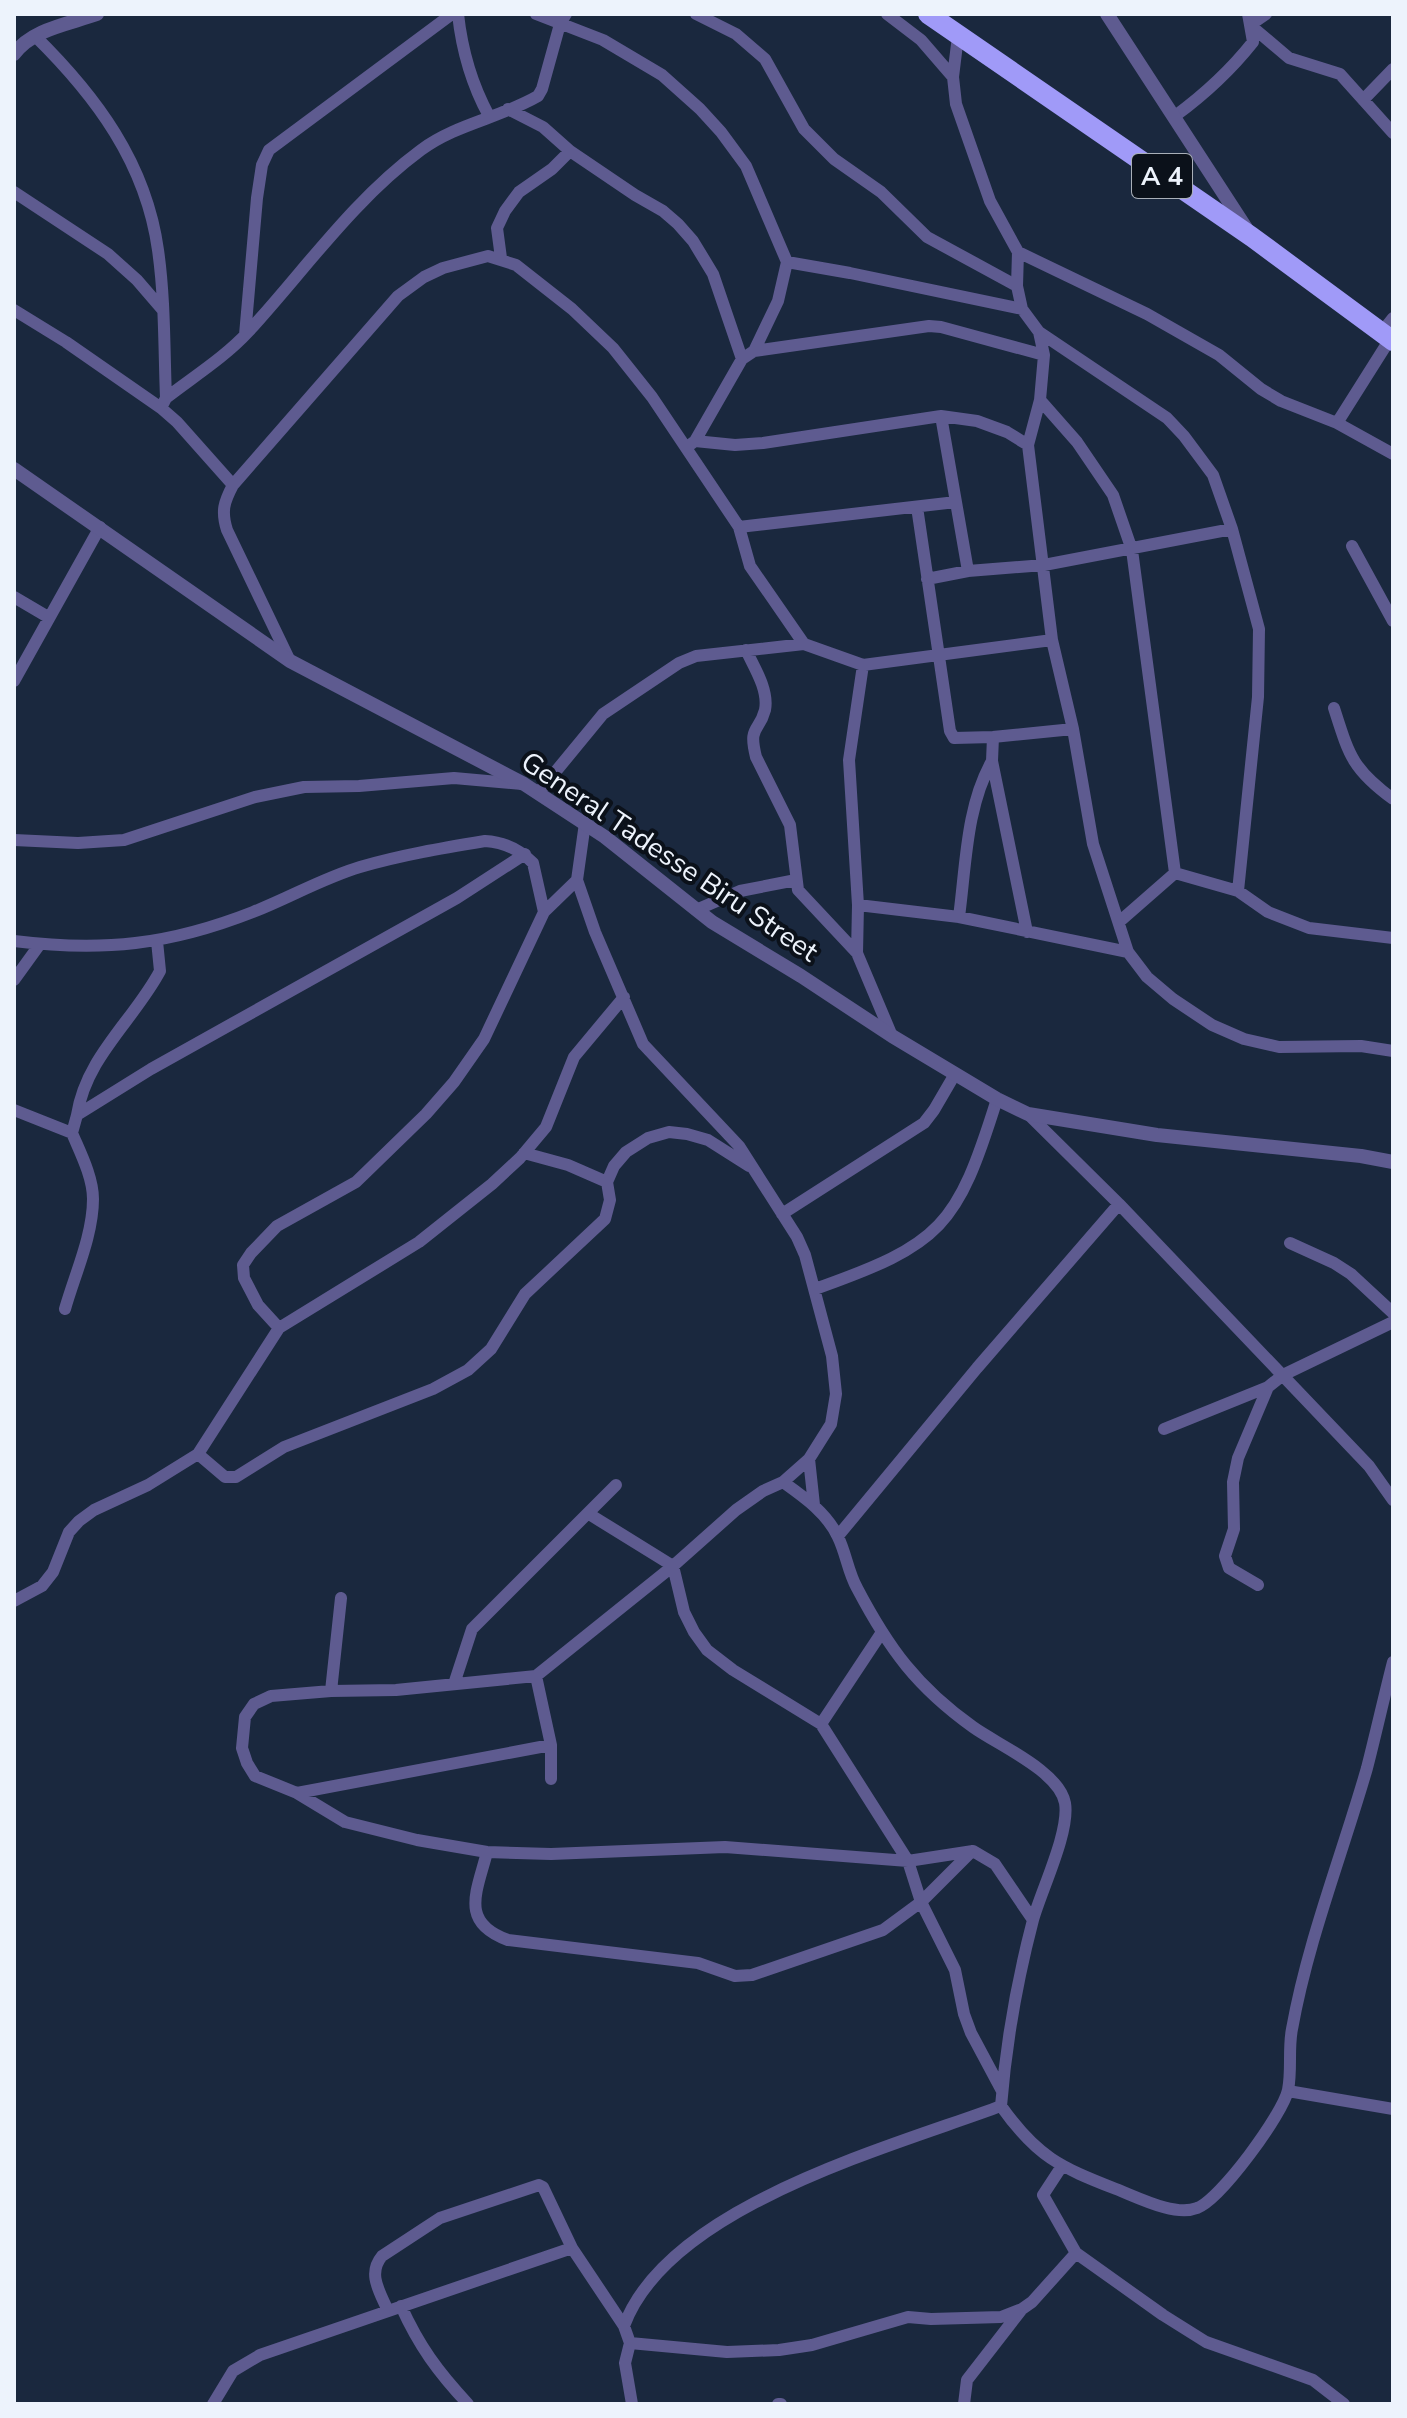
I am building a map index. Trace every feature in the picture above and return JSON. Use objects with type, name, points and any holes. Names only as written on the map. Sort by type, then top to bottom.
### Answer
[{"type":"highway","name":"A 4","points":[[928,14],[953,27],[1389,333]]},
{"type":"street","points":[[14,54],[35,36],[97,14]]},
{"type":"street","points":[[245,335],[257,198],[262,165],[269,150],[452,14]]},
{"type":"street","points":[[458,14],[463,54],[489,116]]},
{"type":"street","points":[[536,14],[563,19],[645,63],[700,109],[746,166],[787,262],[775,309],[754,351]]},
{"type":"street","points":[[696,14],[736,34],[765,59],[804,129],[834,159],[881,192],[927,237],[1017,286]]},
{"type":"street","points":[[887,14],[921,40],[953,77]]},
{"type":"street","points":[[1107,14],[1252,237]]},
{"type":"street","points":[[1249,20],[1266,14]]},
{"type":"street","points":[[164,403],[245,335],[321,246],[384,181],[434,141],[538,96],[563,19]]},
{"type":"street","points":[[1175,116],[1216,84],[1243,55],[1253,42],[1249,20]]},
{"type":"street","points":[[1249,20],[1289,58],[1340,74],[1393,133]]},
{"type":"street","points":[[953,27],[956,104],[990,201],[1018,252],[1017,286],[1022,309],[1039,332],[1148,404],[1184,436],[1213,475],[1232,529],[1257,618],[1260,643],[1257,709],[1238,891]]},
{"type":"street","points":[[35,36],[99,106],[130,158],[152,219],[158,248],[162,309],[164,403]]},
{"type":"street","points":[[1363,100],[1393,69]]},
{"type":"street","points":[[508,109],[543,127],[570,151],[663,211],[693,241],[713,274],[742,359]]},
{"type":"street","points":[[501,258],[497,228],[505,211],[519,192],[552,169],[570,151]]},
{"type":"street","points":[[14,192],[108,254],[137,280],[162,309]]},
{"type":"street","points":[[1018,252],[1147,314],[1197,342],[1281,401],[1337,423],[1393,454]]},
{"type":"street","points":[[290,661],[223,517],[222,508],[233,485],[398,296],[424,277],[460,262],[488,256],[501,258],[535,278],[596,330],[652,397],[690,445],[739,527],[750,566],[804,644]]},
{"type":"street","points":[[787,262],[1022,309]]},
{"type":"street","points":[[14,310],[164,403],[233,485]]},
{"type":"street","points":[[690,445],[742,359],[754,351],[929,326],[1044,355]]},
{"type":"street","points":[[1039,332],[1044,355],[1040,400],[1028,445],[1052,640],[1073,729],[1093,844],[1128,952],[1147,977],[1173,999],[1212,1025],[1244,1039],[1279,1047],[1361,1046],[1393,1051]]},
{"type":"street","points":[[1337,423],[1389,333]]},
{"type":"street","points":[[1040,400],[1077,442],[1113,495],[1132,550],[1175,873]]},
{"type":"street","points":[[690,445],[763,443],[941,416],[977,421],[1007,432],[1028,445]]},
{"type":"street","points":[[941,416],[968,571]]},
{"type":"street","name":"General Tadesse Biru Street","points":[[14,469],[290,661],[524,784],[605,837],[696,910],[892,1036],[997,1099],[1028,1114],[1157,1135],[1393,1162]]},
{"type":"street","points":[[739,527],[956,502]]},
{"type":"street","points":[[917,507],[938,657],[950,731],[954,738],[1073,729]]},
{"type":"street","points":[[14,681],[100,527]]},
{"type":"street","points":[[927,579],[968,571],[1044,565],[1232,529]]},
{"type":"street","points":[[1352,546],[1393,621]]},
{"type":"street","points":[[14,597],[48,617]]},
{"type":"street","points":[[538,793],[603,714],[679,663],[696,656],[804,644],[863,665],[1052,640]]},
{"type":"street","points":[[746,650],[765,699],[765,709],[754,727],[753,745],[790,825],[796,880],[803,898],[857,953],[892,1036]]},
{"type":"street","points":[[857,953],[858,905],[849,760],[863,665]]},
{"type":"street","points":[[1334,708],[1357,769],[1393,799]]},
{"type":"street","points":[[993,737],[992,761],[1027,932]]},
{"type":"street","points":[[959,917],[975,803],[981,781],[992,761]]},
{"type":"street","points":[[14,840],[78,843],[124,840],[264,794],[304,787],[454,778],[524,784]]},
{"type":"street","points":[[585,823],[577,880],[595,932],[643,1044],[739,1146],[801,1246],[832,1356],[836,1394],[831,1424],[809,1459],[783,1482],[748,1500],[673,1566],[536,1676],[396,1690],[271,1696],[254,1704],[245,1717],[242,1748],[255,1776],[297,1793],[345,1822],[417,1840],[487,1852],[551,1854],[725,1847],[908,1861],[973,1851],[995,1864],[1033,1920]]},
{"type":"street","points":[[14,941],[124,945],[186,935],[219,925],[357,868],[485,841],[500,842],[525,854],[533,863],[544,912]]},
{"type":"street","points":[[77,1115],[151,1069],[457,898],[525,854]]},
{"type":"street","points":[[1175,873],[1238,891],[1268,912],[1309,928],[1393,938]]},
{"type":"street","points":[[1119,922],[1175,873]]},
{"type":"street","points":[[279,1328],[258,1305],[244,1278],[243,1265],[277,1226],[356,1182],[454,1082],[484,1039],[544,912],[577,880]]},
{"type":"street","points":[[696,910],[740,891],[796,880]]},
{"type":"street","points":[[858,905],[959,917],[1128,952]]},
{"type":"street","points":[[65,1309],[87,1235],[93,1197],[84,1161],[72,1133],[79,1100],[109,1041],[160,971],[157,941]]},
{"type":"street","points":[[14,980],[40,944]]},
{"type":"street","points":[[14,1601],[42,1586],[53,1572],[69,1532],[79,1521],[94,1510],[148,1485],[198,1454],[279,1328],[443,1225],[524,1153],[546,1127],[574,1057],[624,997]]},
{"type":"street","points":[[782,1214],[924,1123],[955,1074]]},
{"type":"street","points":[[815,1289],[887,1262],[920,1244],[935,1231],[969,1181],[997,1099]]},
{"type":"street","points":[[14,1110],[72,1133]]},
{"type":"street","points":[[1028,1114],[1283,1375],[1369,1466],[1393,1500]]},
{"type":"street","points":[[198,1454],[225,1477],[236,1477],[284,1447],[433,1389],[468,1370],[491,1349],[525,1294],[605,1219],[610,1200],[607,1182],[614,1166],[626,1152],[648,1138],[669,1132],[708,1140],[752,1168]]},
{"type":"street","points":[[524,1153],[568,1165],[607,1182]]},
{"type":"street","points":[[838,1536],[977,1368],[1119,1204]]},
{"type":"street","points":[[1290,1243],[1351,1274],[1393,1313]]},
{"type":"street","points":[[1164,1429],[1268,1387],[1283,1375],[1393,1322]]},
{"type":"street","points":[[1258,1585],[1229,1568],[1225,1556],[1234,1529],[1233,1482],[1238,1458],[1268,1387]]},
{"type":"street","points":[[809,1459],[814,1505]]},
{"type":"street","points":[[783,1482],[814,1505],[838,1536],[855,1586],[882,1632],[918,1682],[974,1728],[1053,1782],[1065,1802],[1061,1838],[1033,1920],[1007,2045],[1001,2106],[1031,2143],[1051,2160],[1165,2208],[1196,2209],[1213,2197],[1272,2123],[1288,2091],[1292,2028],[1323,1907],[1367,1767],[1393,1662]]},
{"type":"street","points":[[454,1684],[472,1629],[616,1485]]},
{"type":"street","points":[[589,1514],[673,1566],[684,1612],[707,1650],[733,1670],[821,1724],[908,1861],[921,1902],[955,1970],[971,2033],[1002,2091]]},
{"type":"street","points":[[331,1691],[341,1598]]},
{"type":"street","points":[[821,1724],[882,1632]]},
{"type":"street","points":[[536,1676],[551,1745],[551,1779]]},
{"type":"street","points":[[297,1793],[551,1745]]},
{"type":"street","points":[[487,1852],[474,1905],[478,1921],[490,1933],[508,1940],[698,1963],[735,1976],[762,1971],[883,1930],[921,1902],[973,1851]]},
{"type":"street","points":[[1288,2091],[1393,2109]]},
{"type":"street","points":[[624,2326],[638,2297],[658,2274],[686,2247],[744,2208],[847,2162],[1001,2106]]},
{"type":"street","points":[[1062,2166],[1043,2195],[1076,2253],[1206,2342],[1313,2380],[1344,2404]]},
{"type":"street","points":[[468,2404],[438,2373],[394,2308],[374,2276],[376,2263],[440,2218],[532,2186],[543,2187],[572,2248],[624,2326],[630,2343],[625,2363],[632,2404]]},
{"type":"street","points":[[213,2404],[233,2371],[260,2355],[572,2248]]},
{"type":"street","points":[[630,2343],[727,2352],[779,2350],[852,2335],[908,2317],[1001,2317],[1032,2302],[1076,2253]]},
{"type":"street","points":[[964,2404],[967,2380],[1022,2309]]}]
